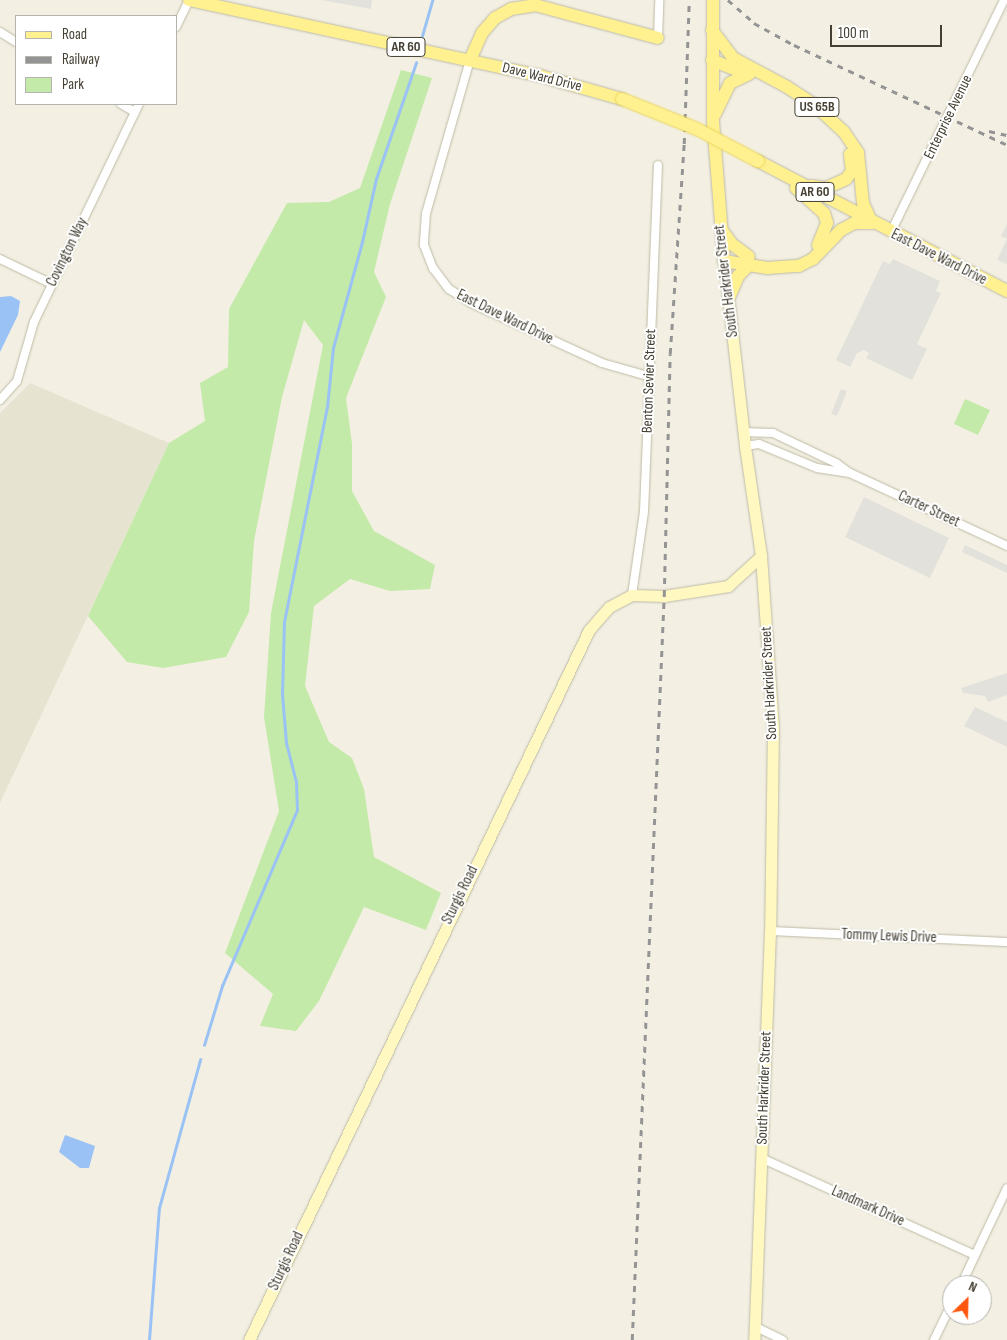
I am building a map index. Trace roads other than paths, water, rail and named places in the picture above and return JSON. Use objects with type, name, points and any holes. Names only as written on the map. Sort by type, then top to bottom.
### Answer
[{"type":"main road","name":"Dave Ward Drive","points":[[189,0],[470,60],[582,86],[622,99],[696,129],[872,223]]},
{"type":"main road","name":"South Harkrider Street","points":[[713,0],[713,121],[719,226],[743,432],[762,556],[773,728],[770,931],[754,1340]]},
{"type":"main road","points":[[470,60],[482,33],[495,18],[511,8],[535,5],[658,38]]},
{"type":"main road","name":"US 65B","points":[[712,29],[725,51],[748,71],[816,106],[844,132],[858,153],[863,203],[872,223]]},
{"type":"main road","points":[[712,57],[748,71],[803,106],[838,137],[849,152],[852,171],[846,179],[826,188],[804,186]]},
{"type":"main road","points":[[713,121],[724,90],[748,71]]},
{"type":"main road","points":[[719,226],[732,244],[749,261],[790,260],[811,252],[824,236],[827,223],[824,212],[773,169]]},
{"type":"main road","points":[[723,257],[799,266],[813,259],[841,230],[854,222],[872,223]]},
{"type":"main road","name":"East Dave Ward Drive","points":[[872,223],[1007,291]]},
{"type":"main road","points":[[728,300],[738,276],[749,261]]},
{"type":"main road","name":"Sturgis Road","points":[[249,1340],[589,630],[609,607],[632,595],[664,596],[728,586],[762,556]]},
{"type":"street","points":[[178,23],[189,0]]},
{"type":"street","points":[[658,38],[659,0]]},
{"type":"street","name":"Enterprise Avenue","points":[[891,232],[1004,0]]},
{"type":"street","points":[[0,32],[15,41]]},
{"type":"street","name":"East Dave Ward Drive","points":[[470,60],[426,212],[424,245],[433,268],[449,289],[471,303],[602,363],[648,376]]},
{"type":"street","points":[[122,105],[135,112]]},
{"type":"street","name":"Covington Way","points":[[0,400],[20,374],[34,322],[138,105]]},
{"type":"street","name":"Benton Sevier Street","points":[[632,595],[644,512],[658,165]]},
{"type":"street","points":[[0,259],[52,284]]},
{"type":"street","name":"Carter Street","points":[[743,432],[772,433],[836,463],[850,473],[1007,546]]},
{"type":"street","name":"Carter Street","points":[[745,446],[760,444],[817,468],[850,473]]},
{"type":"street","name":"Tommy Lewis Drive","points":[[770,931],[1007,942]]},
{"type":"street","name":"Landmark Drive","points":[[761,1158],[975,1255]]},
{"type":"street","points":[[966,1275],[1007,1188]]},
{"type":"street","points":[[934,1340],[942,1324]]},
{"type":"street","points":[[754,1326],[783,1340]]},
{"type":"water","points":[[11,296],[20,301],[18,315],[0,352],[0,297]]},
{"type":"water","points":[[65,1135],[95,1146],[89,1168],[80,1168],[59,1152]]},
{"type":"waterway","points":[[422,36],[432,0]]},
{"type":"waterway","points":[[204,1045],[222,986],[297,810],[296,782],[286,743],[282,694],[284,622],[327,407],[333,348],[362,242],[376,179],[416,63]]},
{"type":"waterway","points":[[149,1340],[159,1208],[200,1060]]},
{"type":"railway","points":[[632,1340],[664,596],[670,354],[684,144],[689,0]]},
{"type":"railway","points":[[728,0],[754,23],[794,45],[1007,145]]},
{"type":"railway","points":[[989,131],[1007,135]]}]
